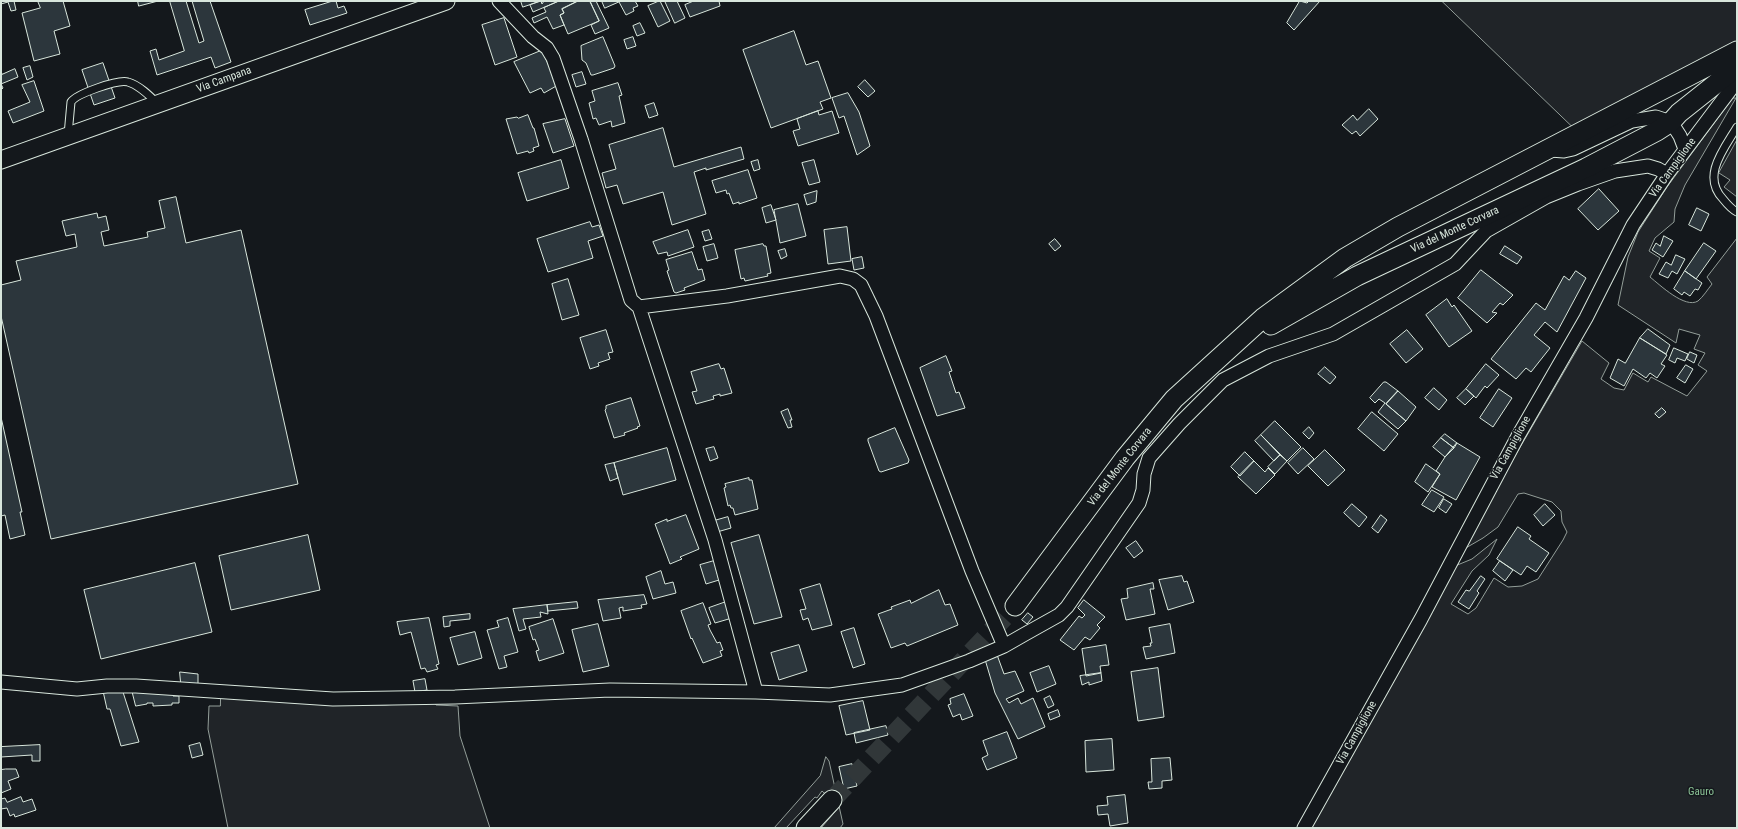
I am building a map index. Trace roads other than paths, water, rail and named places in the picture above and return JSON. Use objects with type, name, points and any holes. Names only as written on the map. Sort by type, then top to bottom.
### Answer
[{"type":"main road","name":"Via del Monte Corvara","points":[[1015,606],[1125,458],[1170,405],[1200,374],[1240,341],[1263,318],[1345,258],[1398,227],[1737,51]]},
{"type":"main road","name":"Via del Monte Corvara","points":[[1240,341],[1358,276],[1586,168],[1671,122],[1679,113],[1737,67]]},
{"type":"main road","points":[[806,828],[832,800]]},
{"type":"street","name":"Via Campana","points":[[1,160],[446,1]]},
{"type":"street","points":[[499,1],[533,37],[547,48],[553,58],[581,139],[631,300],[639,307],[715,540],[756,692]]},
{"type":"street","name":"Via Campiglione","points":[[1304,828],[1420,619],[1518,436],[1586,318],[1633,225],[1685,149],[1737,81]]},
{"type":"street","points":[[1546,149],[1564,151],[1573,149],[1632,121],[1656,117],[1671,122],[1680,136],[1685,149]]},
{"type":"street","points":[[1,682],[77,689],[107,686],[136,686],[333,699],[454,697],[610,690],[756,692],[830,695],[902,685],[969,661],[1004,646],[1059,615],[1067,607],[1139,503],[1143,490],[1144,474],[1149,458],[1179,424],[1223,380],[1269,356],[1333,334],[1455,264],[1486,231],[1546,197],[1615,171],[1648,166],[1667,174]]},
{"type":"street","points":[[639,307],[727,296],[840,276],[853,279],[861,285],[876,316],[967,556],[1004,646]]},
{"type":"lane","points":[[68,136],[71,102],[74,98],[87,92],[118,82],[128,82],[140,88],[158,104]]},
{"type":"lane","points":[[1737,127],[1719,157],[1713,171],[1713,179],[1720,196],[1737,212]]},
{"type":"tunnel","points":[[832,800],[1015,606]]},
{"type":"park label","name":"Gauro","points":[[1701,792]]}]
